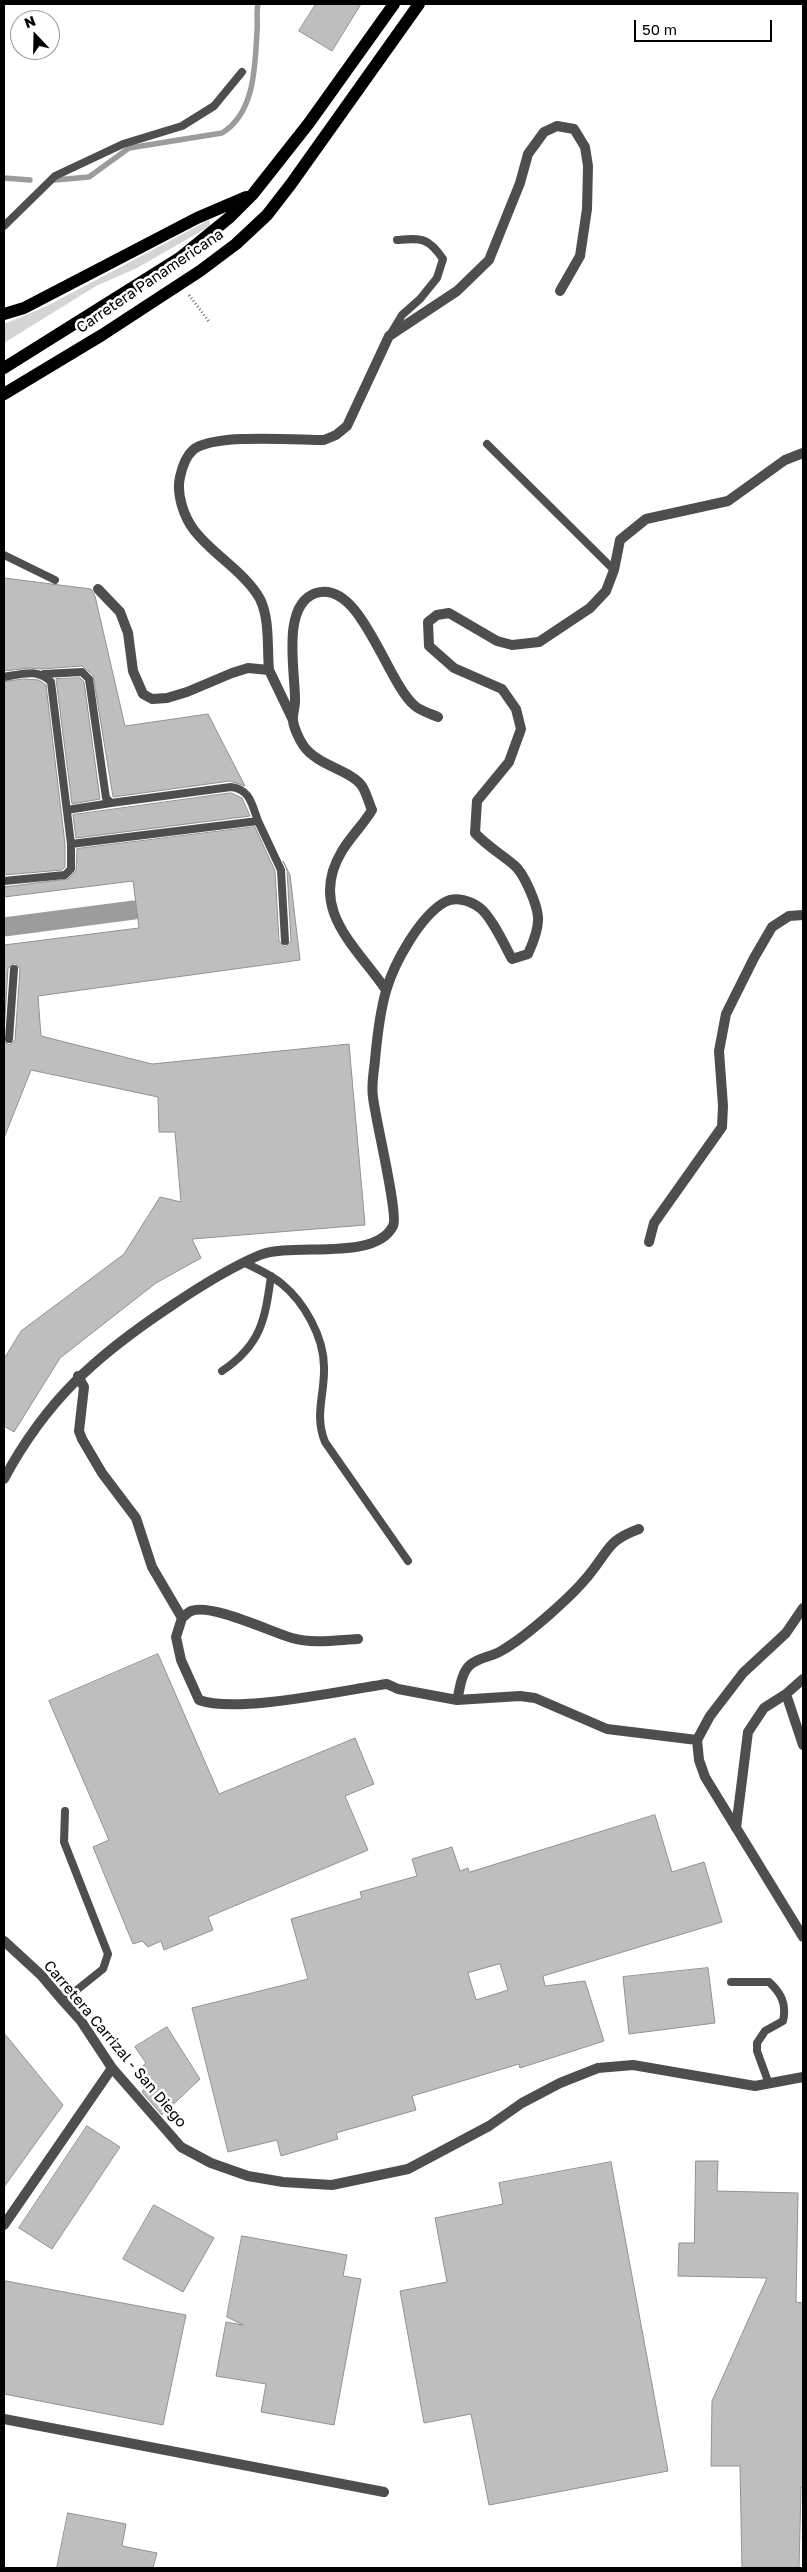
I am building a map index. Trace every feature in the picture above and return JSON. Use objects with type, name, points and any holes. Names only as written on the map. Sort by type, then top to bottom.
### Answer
[{"type":"main road","name":"Carretera Panamericana","points":[[4,368],[207,239],[253,194],[309,123],[394,4]]},
{"type":"main road","name":"Carretera Panamericana","points":[[4,394],[143,308],[236,244],[267,215],[419,4]]},
{"type":"main road","points":[[4,314],[24,308],[197,218],[253,194]]},
{"type":"street","points":[[386,990],[340,930],[329,898],[335,867],[342,851],[364,825],[372,810],[361,785],[325,765],[304,746],[269,670],[265,612],[259,598],[194,530],[182,506],[178,486],[182,468],[193,451],[205,443],[226,440],[324,440],[336,435],[347,426],[388,336],[457,291],[488,260],[520,183],[528,154],[544,132],[557,126],[574,129],[585,147],[588,166],[587,210],[580,256],[560,291]]},
{"type":"street","points":[[4,1479],[29,1438],[58,1397],[78,1376],[135,1330],[200,1286],[245,1263],[280,1250],[309,1250],[370,1244],[386,1235],[394,1225],[395,1205],[383,1158],[372,1095],[375,1057],[386,990],[399,959],[423,921],[446,901],[467,900],[483,909],[512,959],[528,954],[534,942],[538,916],[529,889],[515,866],[488,848],[475,833],[477,802],[509,762],[520,729],[516,709],[502,689],[454,668],[429,646],[428,622],[437,615],[449,613],[497,641],[512,645],[539,642],[590,608],[606,591],[614,570],[620,540],[646,519],[728,501],[785,460],[803,452]]},
{"type":"street","points":[[98,590],[112,601],[120,612],[128,633],[133,671],[143,694],[152,699],[167,698],[180,694],[232,672],[248,668],[269,670]]},
{"type":"street","points":[[293,720],[296,702],[292,652],[296,614],[304,601],[315,594],[328,592],[338,594],[349,603],[368,630],[388,670],[415,706],[438,717]]},
{"type":"street","points":[[649,1242],[654,1223],[722,1127],[719,1051],[726,1014],[772,927],[789,916],[803,915]]},
{"type":"street","points":[[78,1376],[84,1387],[79,1431],[82,1439],[102,1474],[136,1518],[152,1567],[182,1618]]},
{"type":"street","points":[[457,1700],[463,1674],[470,1665],[483,1657],[500,1652],[524,1636],[592,1572],[608,1546],[620,1536],[639,1529]]},
{"type":"street","points":[[803,1608],[799,1618],[786,1633],[743,1673],[710,1716],[697,1740],[699,1760],[705,1777],[803,1937]]},
{"type":"street","points":[[358,1640],[315,1641],[292,1638],[262,1626],[202,1609],[192,1611],[182,1618],[176,1637],[181,1660],[199,1700],[208,1703],[229,1704],[279,1700],[388,1684],[398,1689],[457,1700],[520,1696],[535,1698],[607,1729],[697,1740]]},
{"type":"street","points":[[736,1828],[748,1732],[764,1708],[786,1694],[803,1679]]},
{"type":"street","points":[[786,1694],[803,1745]]},
{"type":"street","name":"Carretera Carrizal - San Diego","points":[[4,1940],[41,1975],[81,2021],[112,2068],[181,2147],[211,2164],[248,2176],[283,2182],[332,2185],[408,2169],[488,2126],[522,2103],[560,2083],[598,2068],[633,2065],[755,2086],[803,2077]]},
{"type":"street","points":[[4,2225],[112,2068]]},
{"type":"street","points":[[4,2419],[384,2492]]},
{"type":"lane","points":[[4,226],[55,176],[123,144],[182,126],[214,106],[242,72]]},
{"type":"lane","points":[[388,336],[402,315],[420,299],[436,278],[443,258],[434,245],[421,238],[396,240]]},
{"type":"lane","points":[[487,444],[614,570]]},
{"type":"lane","points":[[4,555],[55,580]]},
{"type":"lane","points":[[4,677],[33,672],[44,674],[82,672],[89,680],[106,798],[111,803]]},
{"type":"lane","points":[[4,881],[65,875],[71,869],[71,844],[51,682],[44,674]]},
{"type":"lane","points":[[67,810],[231,787],[241,788],[247,793],[281,870],[285,941]]},
{"type":"lane","points":[[71,844],[258,821]]},
{"type":"lane","points":[[9,1040],[14,969]]},
{"type":"lane","points":[[245,1263],[283,1284],[307,1313],[319,1341],[324,1366],[319,1427],[325,1442],[408,1561]]},
{"type":"lane","points":[[222,1371],[242,1358],[259,1333],[271,1276]]},
{"type":"lane","points":[[63,2001],[103,1969],[108,1954],[64,1842],[65,1811]]},
{"type":"lane","points":[[731,1982],[769,1982],[779,1991],[786,2009],[783,2021],[765,2031],[757,2042],[757,2051],[770,2084]]},
{"type":"shaded area","points":[[209,220],[210,226],[137,268],[96,286],[4,343],[4,324],[47,306]]},
{"type":"building","points":[[316,4],[361,4],[332,51],[299,31]]},
{"type":"building","points":[[4,578],[91,589],[95,596],[125,726],[208,714],[245,786],[230,781],[113,797],[93,675],[82,666],[4,671]]},
{"type":"building","points":[[80,678],[84,682],[100,799],[72,804],[56,679]]},
{"type":"building","points":[[24,679],[39,680],[46,685],[65,844],[65,867],[62,870],[4,875],[4,682]]},
{"type":"building","points":[[231,793],[242,798],[250,816],[76,838],[73,815]]},
{"type":"building","points":[[255,827],[275,871],[279,941],[285,947],[291,941],[287,870],[283,861],[290,875],[300,960],[38,996],[41,1036],[152,1064],[349,1044],[365,1225],[192,1239],[201,1258],[156,1283],[60,1358],[14,1432],[4,1426],[4,1359],[21,1331],[124,1254],[160,1197],[181,1202],[175,1132],[159,1132],[158,1097],[31,1070],[4,1138],[4,1041],[9,1045],[15,1040],[20,969],[15,963],[8,968],[4,1034],[4,945],[139,928],[133,881],[4,897],[4,887],[68,879],[76,871],[77,849]]},
{"type":"building","points":[[158,1654],[219,1794],[355,1738],[374,1784],[345,1796],[368,1850],[208,1917],[213,1930],[164,1950],[161,1941],[148,1947],[142,1941],[133,1944],[93,1847],[109,1840],[49,1701]]},
{"type":"building","points":[[655,1815],[672,1872],[704,1862],[722,1922],[543,1976],[545,1986],[585,1981],[604,2041],[520,2068],[519,2064],[412,2096],[416,2110],[336,2133],[338,2139],[281,2156],[277,2140],[228,2152],[192,2008],[308,1979],[291,1919],[362,1898],[360,1892],[417,1876],[412,1859],[452,1847],[460,1871],[468,1868],[469,1872]],"holes":[[[500,1964],[508,1990],[476,2000],[468,1973]]]},
{"type":"building","points":[[708,1968],[715,2023],[629,2034],[623,1977]]},
{"type":"building","points":[[167,2027],[200,2079],[162,2115],[142,2092],[144,2088],[133,2075],[146,2063],[135,2047]]},
{"type":"building","points":[[4,2033],[63,2105],[4,2187]]},
{"type":"building","points":[[87,2126],[120,2147],[52,2249],[19,2228]]},
{"type":"building","points":[[696,2161],[718,2161],[717,2191],[798,2193],[796,2302],[803,2303],[803,2488],[801,2487],[799,2568],[742,2568],[740,2466],[711,2466],[712,2401],[767,2278],[678,2276],[679,2243],[694,2243]]},
{"type":"building","points":[[611,2162],[668,2471],[489,2505],[471,2414],[424,2423],[400,2291],[447,2282],[435,2218],[503,2204],[499,2183]]},
{"type":"building","points":[[154,2205],[214,2238],[183,2292],[123,2259]]},
{"type":"building","points":[[242,2236],[347,2255],[343,2276],[361,2279],[334,2425],[261,2412],[266,2384],[216,2376],[226,2322],[243,2325],[227,2317]]},
{"type":"building","points":[[6,2281],[186,2315],[163,2425],[4,2394],[4,2291]]},
{"type":"building","points":[[68,2513],[126,2524],[122,2546],[157,2553],[153,2568],[57,2568]]},
{"type":"waterway","points":[[55,180],[89,177],[129,148],[222,133],[233,124],[241,114],[251,88],[254,73],[258,4]]},
{"type":"waterway","points":[[4,178],[30,180]]},
{"type":"waterway","points":[[4,927],[134,910]]}]
